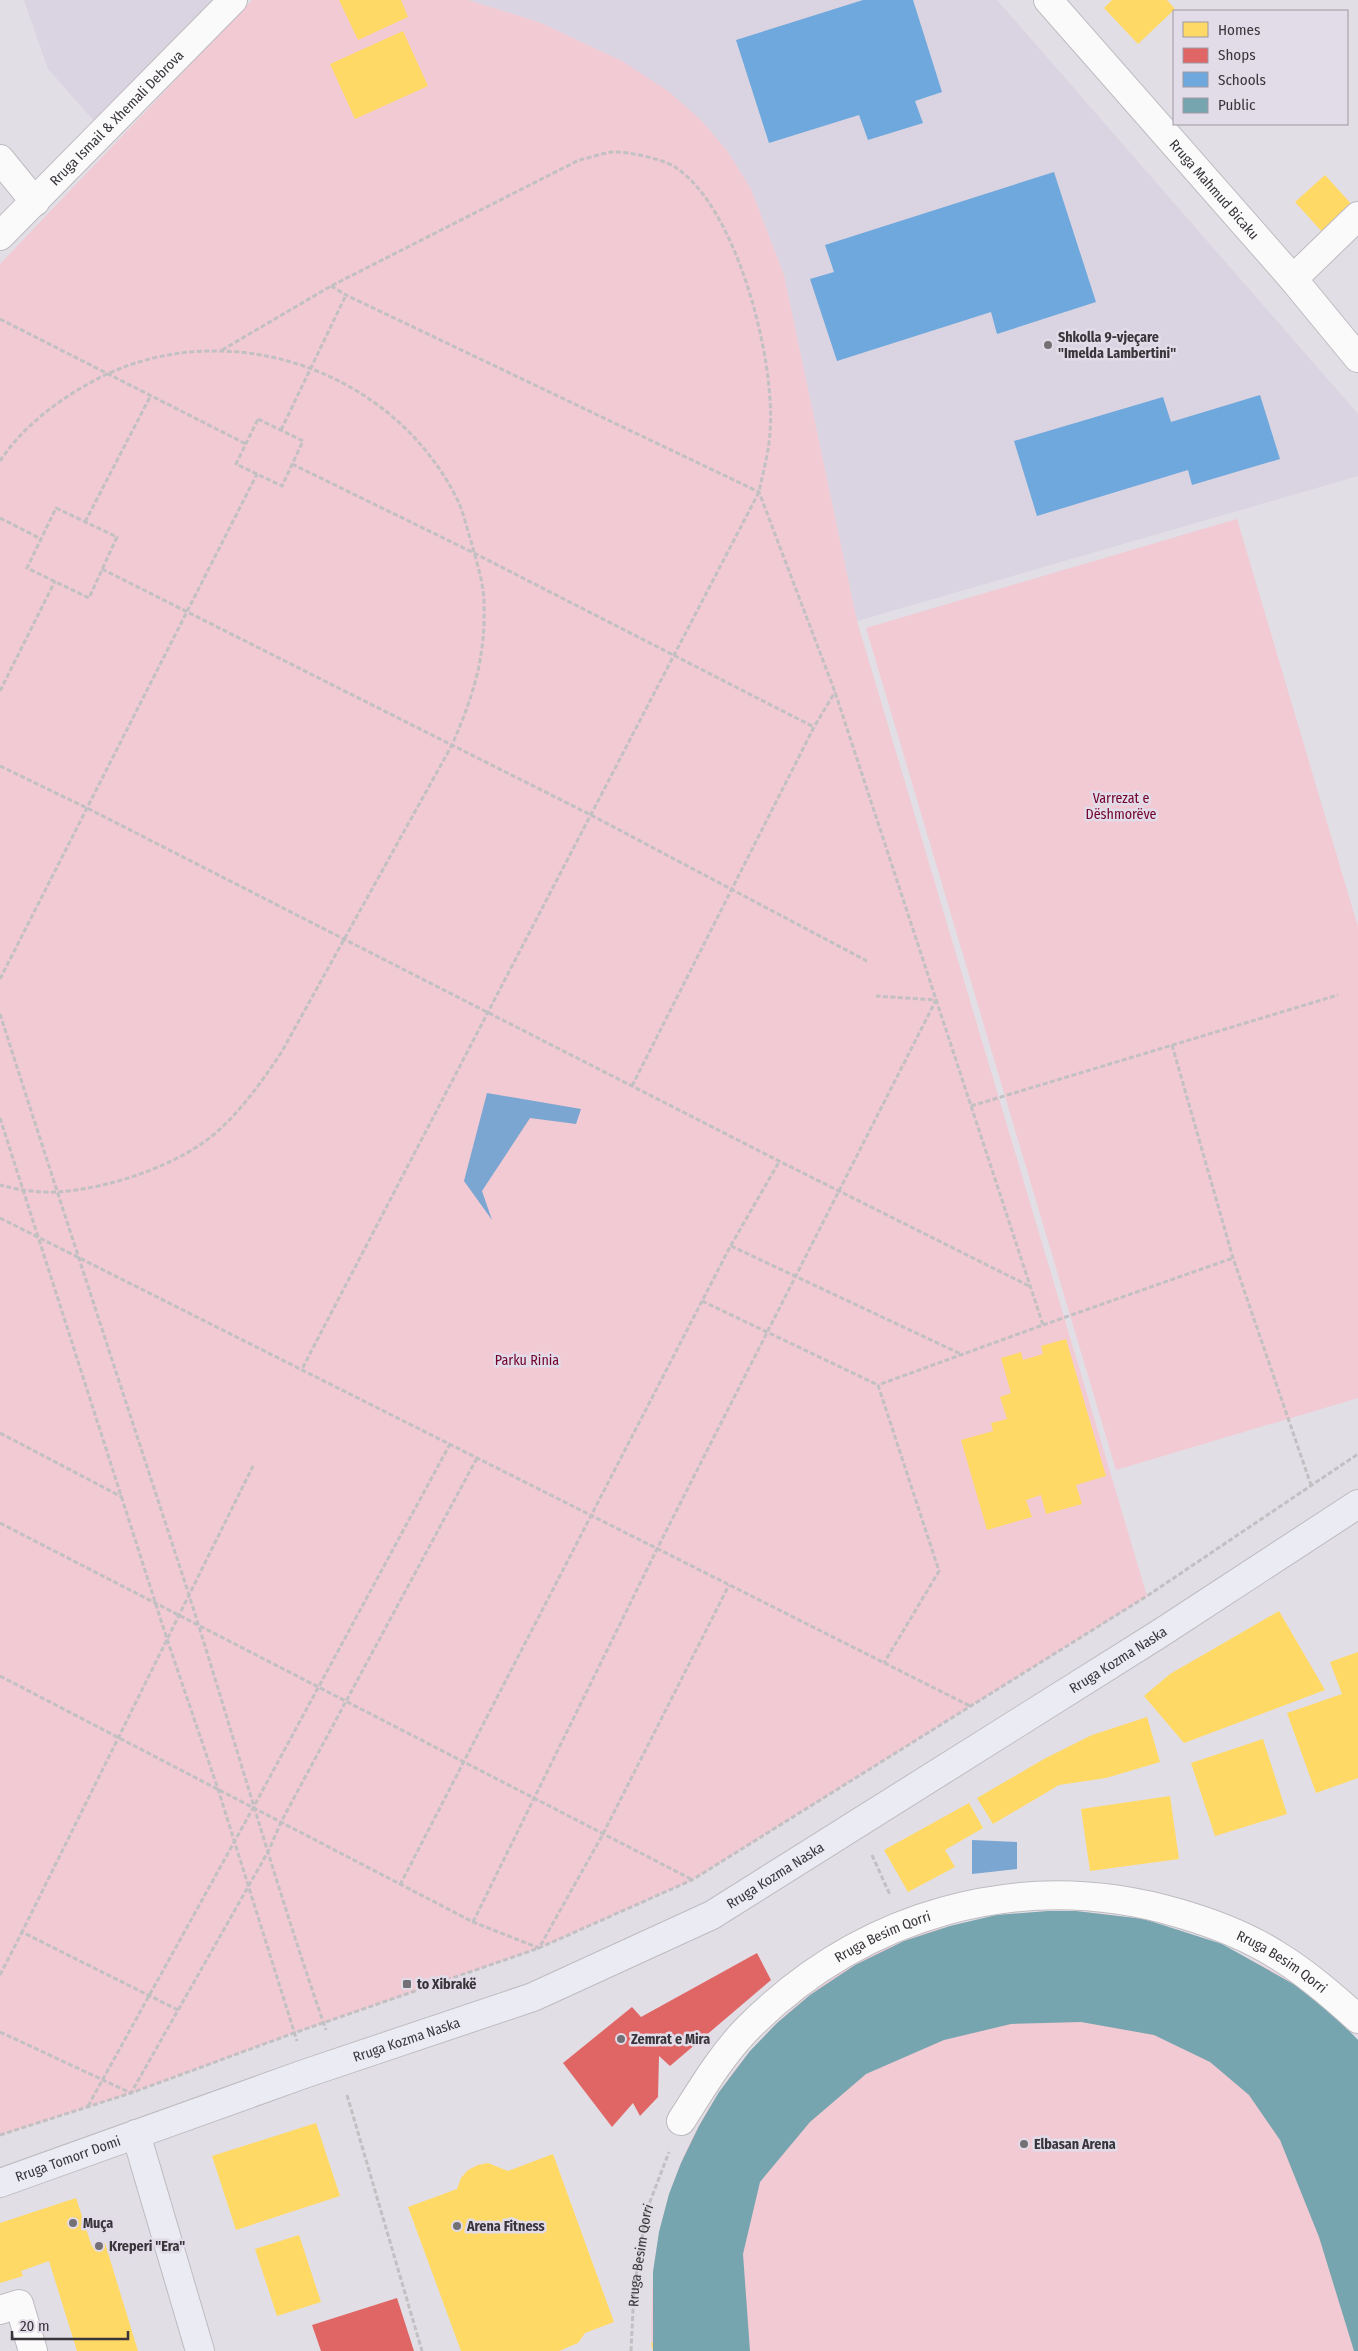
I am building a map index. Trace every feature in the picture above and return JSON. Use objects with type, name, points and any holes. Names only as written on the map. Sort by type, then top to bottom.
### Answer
[{"type":"main road","name":"Rruga Kozma Naska","points":[[136,2134],[307,2072],[533,1997],[712,1915],[1160,1634],[1358,1504]]},
{"type":"main road","name":"Rruga Tomorr Domi","points":[[0,2183],[136,2134]]},
{"type":"main road","points":[[136,2134],[200,2351]]},
{"type":"street","name":"Rruga Ismail & Xhemali Debrova","points":[[0,236],[233,0]]},
{"type":"street","name":"Rruga Mahmud Bicaku","points":[[1048,0],[1293,279],[1358,358]]},
{"type":"street","points":[[0,159],[35,202]]},
{"type":"street","points":[[1293,279],[1358,216]]},
{"type":"street","name":"Rruga Besim Qorri","points":[[682,2121],[709,2076],[739,2039],[787,1992],[835,1957],[880,1934],[931,1914],[992,1900],[1051,1894],[1098,1896],[1147,1904],[1214,1923],[1279,1956],[1325,1988],[1358,2019]]},
{"type":"street","points":[[0,2310],[19,2304],[33,2351]]},
{"type":"path","points":[[222,350],[331,286],[579,160],[613,152],[642,156],[674,167],[695,184],[716,213],[749,291],[764,353],[770,407],[770,431],[759,492],[302,1369]]},
{"type":"path","points":[[331,286],[346,296],[759,492],[835,692],[1043,1325]]},
{"type":"path","points":[[281,430],[346,296]]},
{"type":"path","points":[[0,319],[246,444]]},
{"type":"path","points":[[0,461],[41,416],[81,387],[126,366],[173,354],[222,350],[272,356],[311,367],[363,394],[408,432],[434,461],[459,504],[474,553],[484,598],[483,648],[473,696],[452,745],[281,1053],[253,1095],[217,1132],[175,1160],[128,1179],[57,1192],[23,1191],[0,1185]]},
{"type":"path","points":[[85,522],[151,395]]},
{"type":"path","points":[[258,419],[303,441],[282,486],[236,464],[246,444],[258,419]]},
{"type":"path","points":[[292,464],[474,553],[814,727]]},
{"type":"path","points":[[0,979],[89,809],[257,474]]},
{"type":"path","points":[[56,508],[117,537],[89,598],[27,568],[41,538],[56,508]]},
{"type":"path","points":[[0,518],[41,538]]},
{"type":"path","points":[[102,569],[591,815],[866,960]]},
{"type":"path","points":[[0,691],[55,581]]},
{"type":"path","points":[[632,1086],[814,727],[835,692]]},
{"type":"path","points":[[0,766],[89,809],[840,1192],[1030,1286]]},
{"type":"path","points":[[971,1106],[1338,995]]},
{"type":"path","points":[[876,996],[936,1000]]},
{"type":"path","points":[[473,1922],[657,1549],[797,1278],[936,1000]]},
{"type":"path","points":[[0,1014],[189,1596],[253,1808],[269,1850],[337,2062],[422,2351]]},
{"type":"path","points":[[1172,1045],[1233,1258],[1311,1485]]},
{"type":"path","points":[[0,1118],[167,1639],[218,1789],[307,2072]]},
{"type":"path","points":[[400,1885],[702,1301],[779,1161]]},
{"type":"path","points":[[0,1218],[971,1706]]},
{"type":"path","points":[[731,1246],[963,1355]]},
{"type":"path","points":[[878,1386],[1233,1258]]},
{"type":"path","points":[[702,1301],[878,1386],[938,1571],[884,1663]]},
{"type":"path","points":[[0,1433],[122,1498]]},
{"type":"path","points":[[87,2106],[234,1843],[450,1444]]},
{"type":"path","points":[[0,2135],[131,2093],[294,2033],[538,1948],[692,1880],[1147,1596],[1358,1454]]},
{"type":"path","points":[[131,2093],[269,1850],[281,1822],[476,1458]]},
{"type":"path","points":[[0,1975],[253,1466]]},
{"type":"path","points":[[0,1523],[692,1880]]},
{"type":"path","points":[[538,1948],[603,1834],[729,1586]]},
{"type":"path","points":[[0,1676],[473,1922],[538,1948]]},
{"type":"path","points":[[871,1854],[905,1924]]},
{"type":"path","points":[[22,1932],[178,2010]]},
{"type":"path","points":[[0,2032],[131,2093]]},
{"type":"path","name":"Rruga Besim Qorri","points":[[631,2351],[634,2290],[646,2212],[682,2121]]},
{"type":"shaded area","points":[[24,0],[218,0],[95,122],[48,69]]},
{"type":"shaded area","name":"Shkolla 9-vjeçare \"Imelda Lambertini\"","points":[[468,0],[997,0],[1358,414],[1358,476],[857,621],[784,275],[751,189],[728,152],[702,121],[622,61],[541,23]]},
{"type":"green space","name":"Parku Rinia","points":[[252,0],[468,0],[541,23],[622,61],[668,91],[702,121],[728,152],[751,189],[784,275],[857,621],[1147,1596],[692,1880],[539,1948],[294,2033],[131,2093],[0,2135],[0,264]]},
{"type":"green space","name":"Varrezat e Dëshmorëve","points":[[1237,519],[1358,927],[1358,1398],[1116,1470],[866,628]]},
{"type":"green space","name":"Elbasan Arena","points":[[1048,1911],[1114,1915],[1146,1921],[1207,1940],[1265,1967],[1294,1984],[1336,2017],[1358,2351],[653,2351],[651,2331],[652,2298],[658,2241],[673,2185],[695,2132],[726,2083],[762,2038],[805,1999],[852,1966],[904,1941],[922,1934],[975,1920]]},
{"type":"water","points":[[487,1093],[581,1109],[576,1124],[530,1118],[482,1191],[492,1220],[464,1181]]},
{"type":"water","points":[[972,1840],[1017,1842],[1017,1869],[972,1874]]},
{"type":"building: Homes","points":[[339,0],[401,0],[408,17],[358,40]]},
{"type":"building: Homes","points":[[1112,0],[1167,0],[1175,9],[1138,44],[1104,8]]},
{"type":"building: Homes","points":[[403,31],[428,86],[355,119],[330,64]]},
{"type":"building: Homes","points":[[1325,175],[1354,207],[1324,234],[1295,202]]},
{"type":"building: Homes","points":[[1066,1339],[1106,1476],[1076,1485],[1082,1504],[1046,1514],[1041,1495],[1026,1500],[1032,1517],[987,1530],[961,1440],[993,1431],[991,1423],[1007,1419],[1000,1397],[1011,1393],[1001,1358],[1021,1352],[1023,1360],[1043,1354],[1041,1346]]},
{"type":"building: Homes","points":[[1279,1611],[1325,1690],[1184,1743],[1144,1696],[1170,1674]]},
{"type":"building: Homes","points":[[1358,1652],[1358,1778],[1316,1793],[1287,1713],[1342,1694],[1330,1662]]},
{"type":"building: Homes","points":[[1147,1717],[1160,1762],[1106,1778],[1059,1785],[993,1824],[977,1798],[1044,1759],[1092,1735]]},
{"type":"building: Homes","points":[[1263,1739],[1287,1814],[1215,1836],[1191,1763]]},
{"type":"building: Homes","points":[[1170,1796],[1179,1859],[1090,1871],[1081,1809]]},
{"type":"building: Homes","points":[[969,1803],[983,1828],[945,1850],[955,1867],[908,1892],[884,1850]]},
{"type":"building: Homes","points":[[316,2123],[340,2196],[236,2230],[212,2156]]},
{"type":"building: Homes","points":[[553,2154],[614,2322],[585,2333],[578,2343],[559,2351],[461,2351],[408,2207],[457,2189],[461,2178],[468,2170],[478,2165],[488,2163],[508,2171]]},
{"type":"building: Homes","points":[[76,2198],[92,2247],[105,2243],[138,2351],[77,2351],[49,2261],[21,2271],[23,2276],[0,2283],[0,2223]]},
{"type":"building: Homes","points":[[299,2235],[321,2302],[277,2316],[255,2249]]},
{"type":"building: Homes","points":[[725,2325],[730,2351],[653,2351],[651,2343]]},
{"type":"building: Shops","points":[[757,1953],[771,1980],[670,2066],[659,2056],[658,2097],[640,2116],[633,2103],[612,2127],[563,2063],[632,2007],[641,2017]]},
{"type":"building: Shops","points":[[397,2298],[414,2351],[321,2351],[312,2325]]},
{"type":"building: Schools","points":[[863,0],[913,0],[942,92],[915,101],[923,123],[868,140],[859,115],[769,143],[736,40]]},
{"type":"building: Schools","points":[[1054,172],[1096,302],[997,334],[991,312],[837,361],[810,279],[834,272],[825,245]]},
{"type":"building: Schools","points":[[1260,395],[1280,459],[1192,485],[1188,470],[1037,516],[1014,441],[1163,397],[1171,422]]},
{"type":"building: Public","points":[[1076,1911],[1144,1919],[1222,1944],[1295,1985],[1336,2017],[1358,2040],[1358,2351],[1354,2351],[1319,2237],[1280,2140],[1249,2095],[1210,2062],[1154,2035],[1081,2022],[1011,2024],[944,2040],[866,2074],[810,2122],[760,2182],[743,2254],[750,2351],[653,2351],[653,2272],[659,2232],[669,2194],[681,2163],[699,2126],[719,2092],[750,2051],[777,2023],[810,1995],[855,1965],[904,1941],[950,1926],[996,1915]]},
{"type":"place","name":"Shkolla 9-vjeçare \"Imelda Lambertini\"","points":[[1048,345]]},
{"type":"place","name":"to Xibrakë","points":[[407,1984]]},
{"type":"place","name":"Zemrat e Mira","points":[[621,2039]]},
{"type":"place","name":"Elbasan Arena","points":[[1024,2144]]},
{"type":"place","name":"Muça","points":[[73,2223]]},
{"type":"place","name":"Arena Fitness","points":[[457,2226]]},
{"type":"place","name":"Kreperi \"Era\"","points":[[99,2246]]}]
